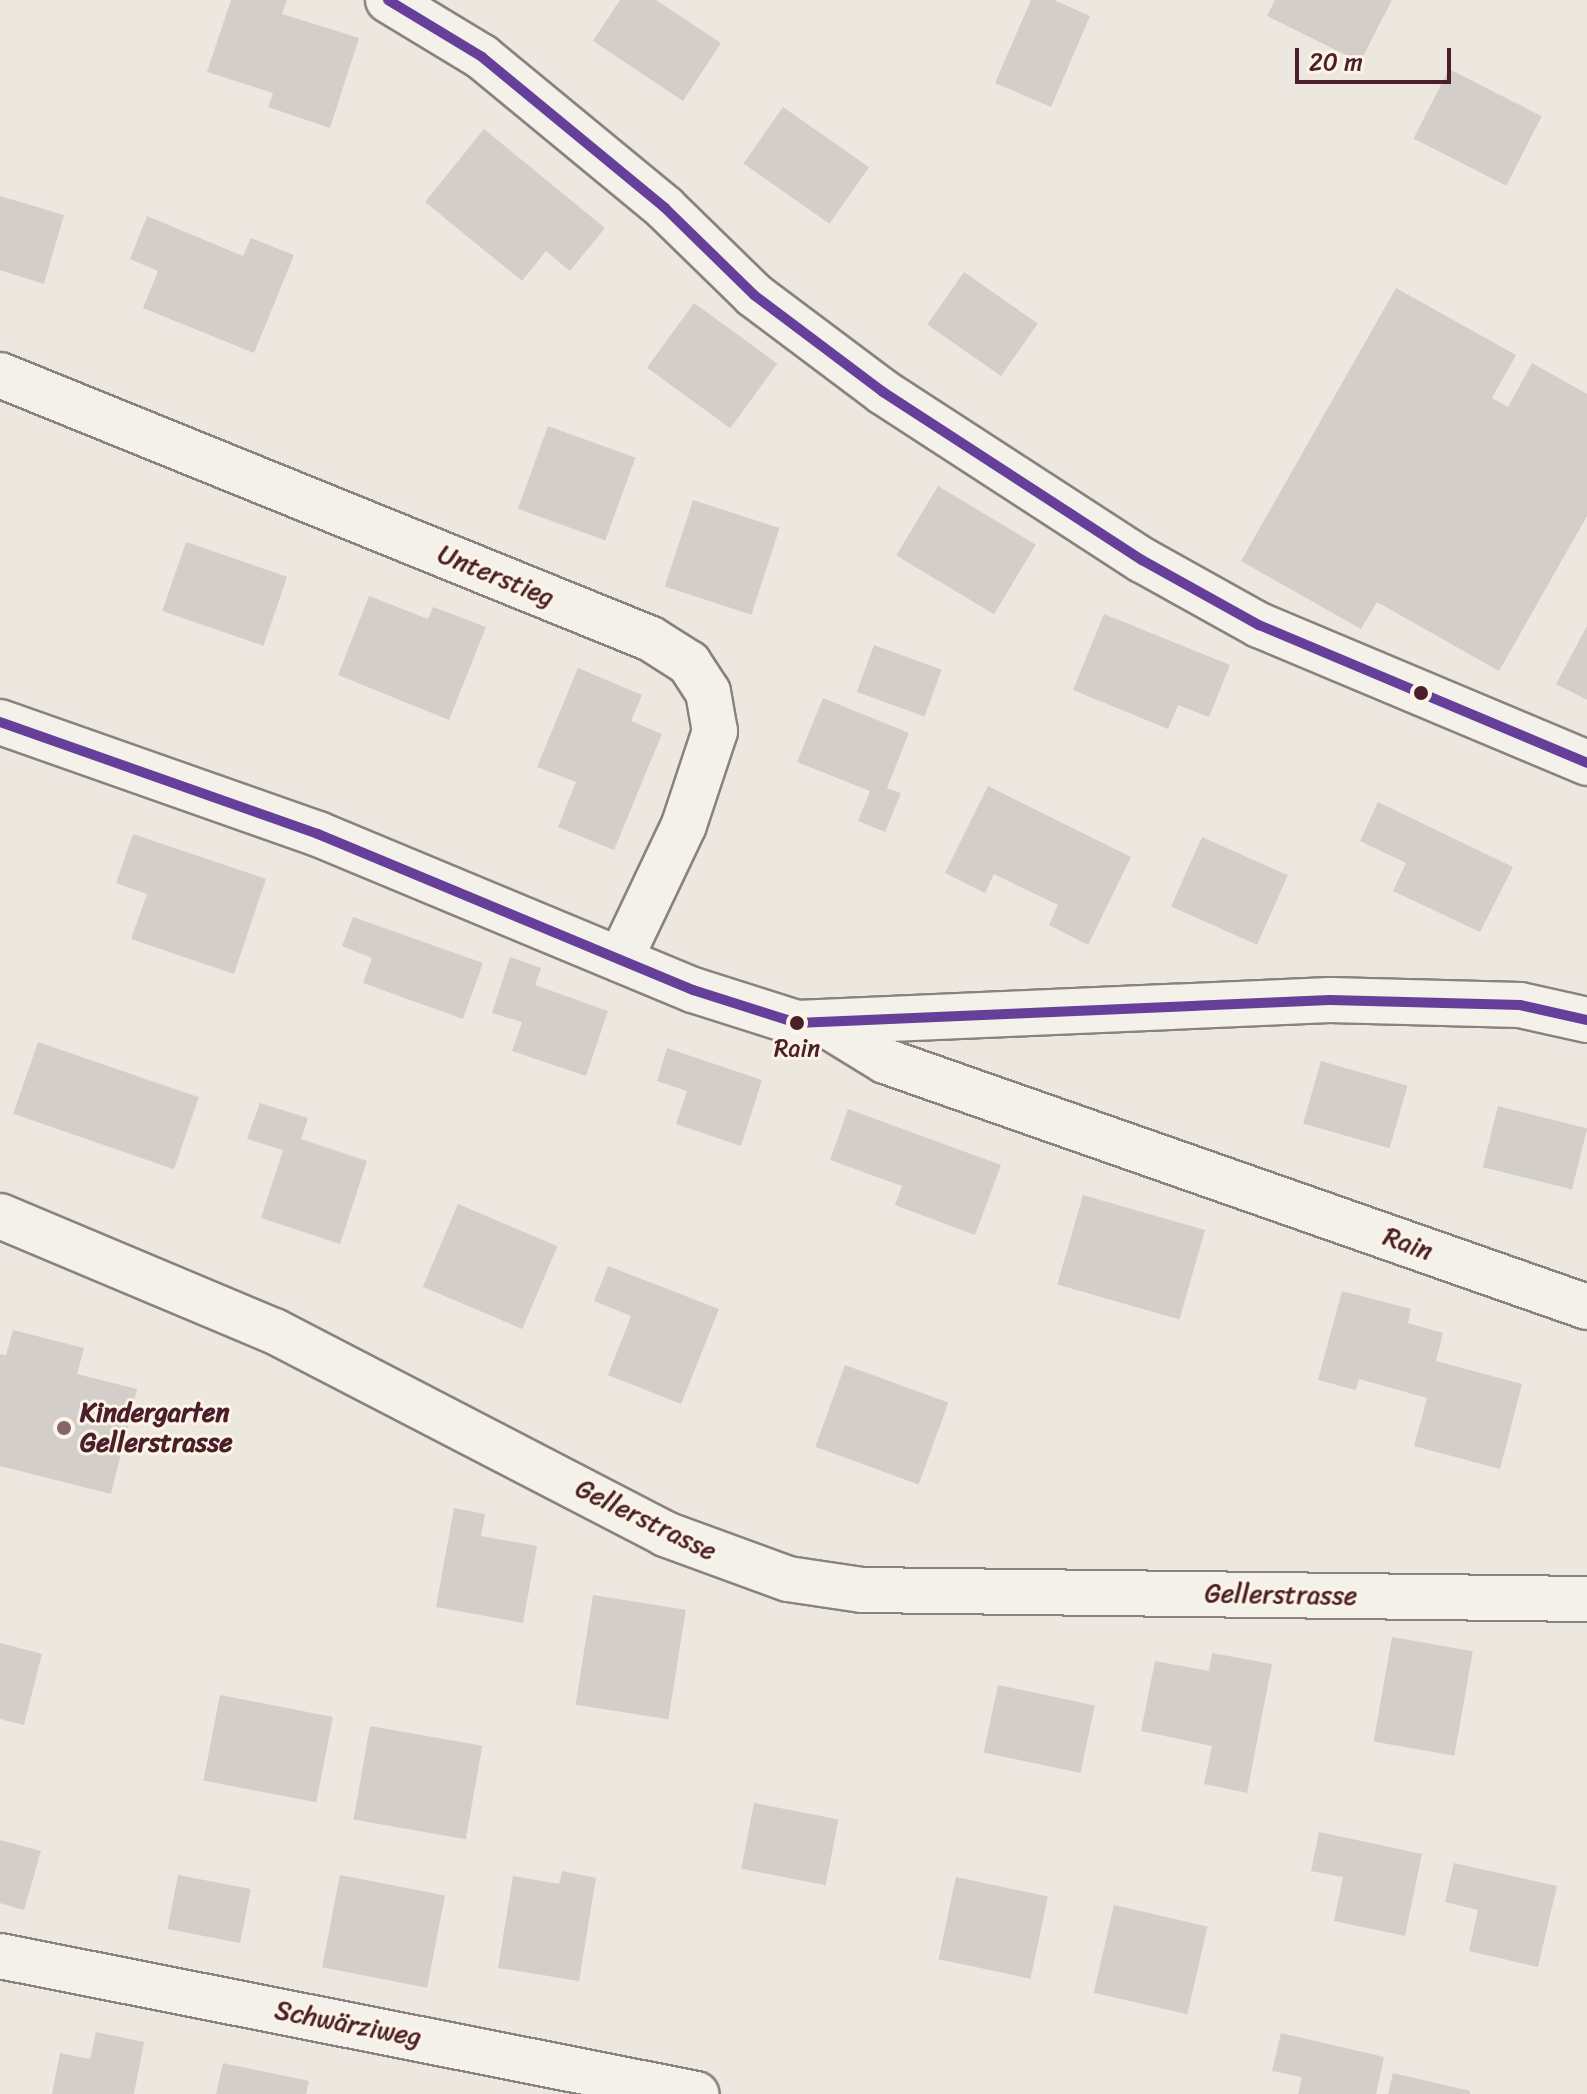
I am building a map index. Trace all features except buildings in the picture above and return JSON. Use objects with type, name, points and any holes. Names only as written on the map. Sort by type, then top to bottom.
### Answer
[{"type":"street","points":[[388,0],[482,57],[665,208],[754,295],[883,392],[1142,560],[1259,625],[1587,763]]},
{"type":"street","name":"Unterstieg","points":[[0,375],[651,639],[689,663],[708,692],[715,731],[684,825],[620,960]]},
{"type":"street","points":[[0,722],[318,834],[620,960],[797,1023],[828,1026],[995,1020],[1330,1000],[1520,1005],[1587,1020]]},
{"type":"street","points":[[987,1093],[983,1054],[995,1020]]},
{"type":"street","name":"Rain","points":[[828,1026],[885,1061],[987,1093],[1587,1307]]},
{"type":"street","name":"Gellerstrasse","points":[[0,1216],[274,1331],[665,1534],[788,1579],[862,1590],[1587,1599]]},
{"type":"street","name":"Schwärziweg","points":[[0,1956],[696,2094]]},
{"type":"transit line","points":[[388,0],[482,57],[665,208],[754,295],[883,392],[1142,560],[1259,625],[1587,763]]},
{"type":"transit line","points":[[0,722],[318,834],[693,990],[797,1023],[1330,1000],[1520,1005],[1587,1020]]},
{"type":"place","name":"Rain","points":[[797,1023]]},
{"type":"place","name":"Kindergarten Gellerstrasse","points":[[64,1428]]}]
